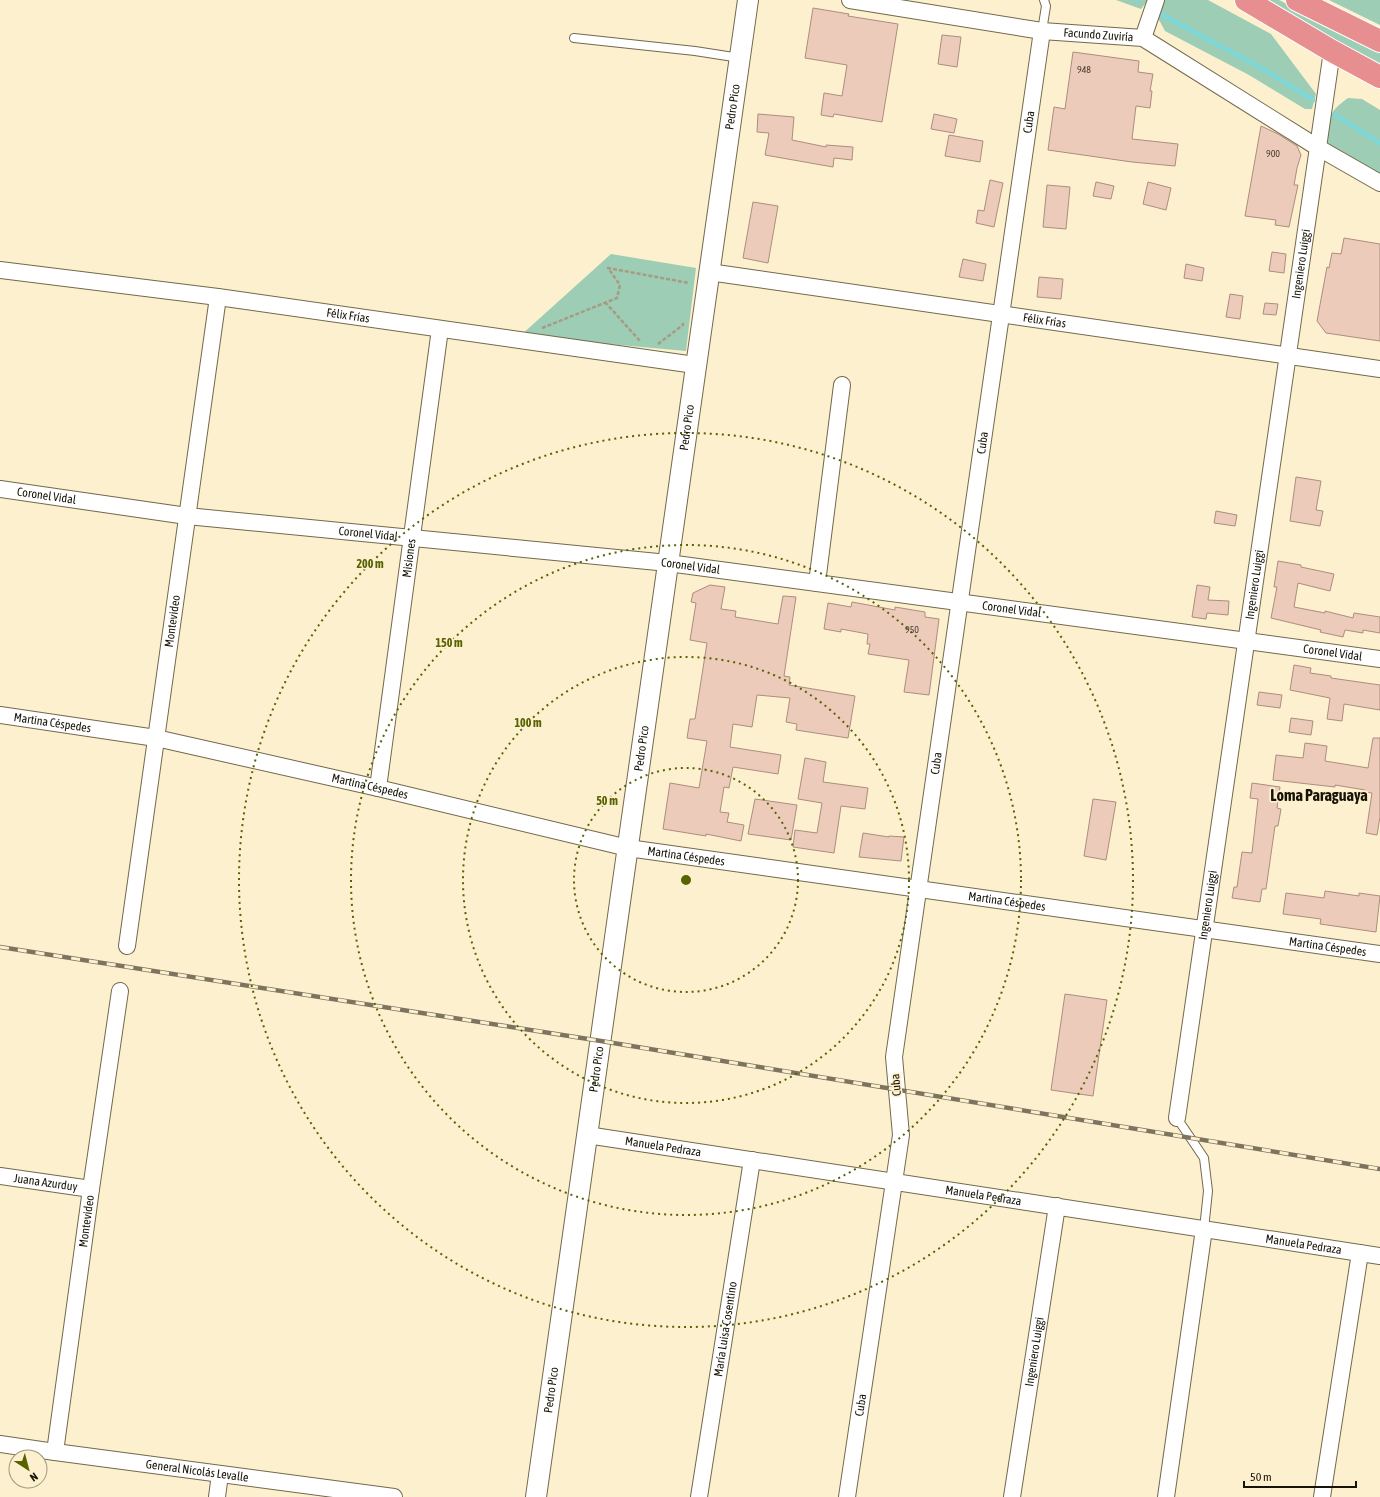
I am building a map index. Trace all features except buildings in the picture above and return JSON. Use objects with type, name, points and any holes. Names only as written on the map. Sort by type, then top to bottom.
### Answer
[{"type":"highway","points":[[1246,0],[1332,51],[1380,77]]},
{"type":"highway","points":[[1297,0],[1380,41]]},
{"type":"street","name":"Pedro Pico","points":[[536,1497],[748,0]]},
{"type":"street","name":"Facundo Zuviría","points":[[850,0],[1042,31],[1143,38],[1317,147],[1380,183]]},
{"type":"street","points":[[1143,38],[1156,0]]},
{"type":"street","name":"Cuba","points":[[847,1497],[901,1134],[894,1057],[1042,31]]},
{"type":"street","name":"Ingeniero Luiggi","points":[[1177,1118],[1332,51]]},
{"type":"street","name":"Félix Frías","points":[[0,270],[218,297],[695,366]]},
{"type":"street","name":"Félix Frías","points":[[709,272],[1380,369]]},
{"type":"street","name":"Montevideo","points":[[127,946],[218,297]]},
{"type":"street","name":"Misiones","points":[[378,788],[440,329]]},
{"type":"street","points":[[817,583],[842,385]]},
{"type":"street","name":"Coronel Vidal","points":[[0,489],[187,516],[668,563],[1380,659]]},
{"type":"street","name":"Martina Céspedes","points":[[0,715],[156,738],[378,788],[628,848],[1380,954]]},
{"type":"street","name":"Montevideo","points":[[55,1452],[120,991]]},
{"type":"street","name":"Manuela Pedraza","points":[[587,1135],[1380,1256]]},
{"type":"street","name":"María Luisa Cosentino","points":[[699,1497],[752,1160]]},
{"type":"street","name":"Juana Azurduy","points":[[0,1176],[91,1189]]},
{"type":"street","name":"Ingeniero Luiggi","points":[[1012,1497],[1057,1206]]},
{"type":"street","points":[[1166,1497],[1204,1229]]},
{"type":"street","points":[[1322,1497],[1360,1253]]},
{"type":"street","name":"General Nicolás Levalle","points":[[0,1444],[394,1497]]},
{"type":"street","points":[[217,1497],[220,1474]]},
{"type":"lane","points":[[1042,31],[1046,6],[1044,0]]},
{"type":"lane","points":[[574,38],[695,51],[740,58]]},
{"type":"lane","points":[[1177,1118],[1204,1158],[1208,1191],[1204,1229]]},
{"type":"path","points":[[547,330],[539,329],[617,298],[620,285],[608,268],[689,283],[688,290]]},
{"type":"path","points":[[606,302],[641,342],[633,342]]},
{"type":"path","points":[[657,344],[683,325],[684,318]]},
{"type":"green space","points":[[1116,0],[1148,0],[1141,9]]},
{"type":"green space","points":[[1164,0],[1208,0],[1271,34],[1316,94],[1312,109],[1305,109],[1249,75],[1165,31],[1158,18],[1159,5]]},
{"type":"green space","points":[[1260,0],[1279,0],[1380,52],[1380,64]]},
{"type":"green space","points":[[1329,0],[1380,0],[1380,25]]},
{"type":"green space","points":[[1348,98],[1362,99],[1380,110],[1380,176],[1328,147],[1329,124],[1332,114],[1335,109]]},
{"type":"green space","points":[[611,254],[696,268],[686,351],[520,336]]},
{"type":"waterway","points":[[1159,13],[1265,70],[1313,100]]},
{"type":"waterway","points":[[1335,115],[1380,143]]},
{"type":"railway","points":[[0,947],[601,1041],[1380,1169]]},
{"type":"district","name":"Loma Paraguaya","points":[[1319,795]]}]
